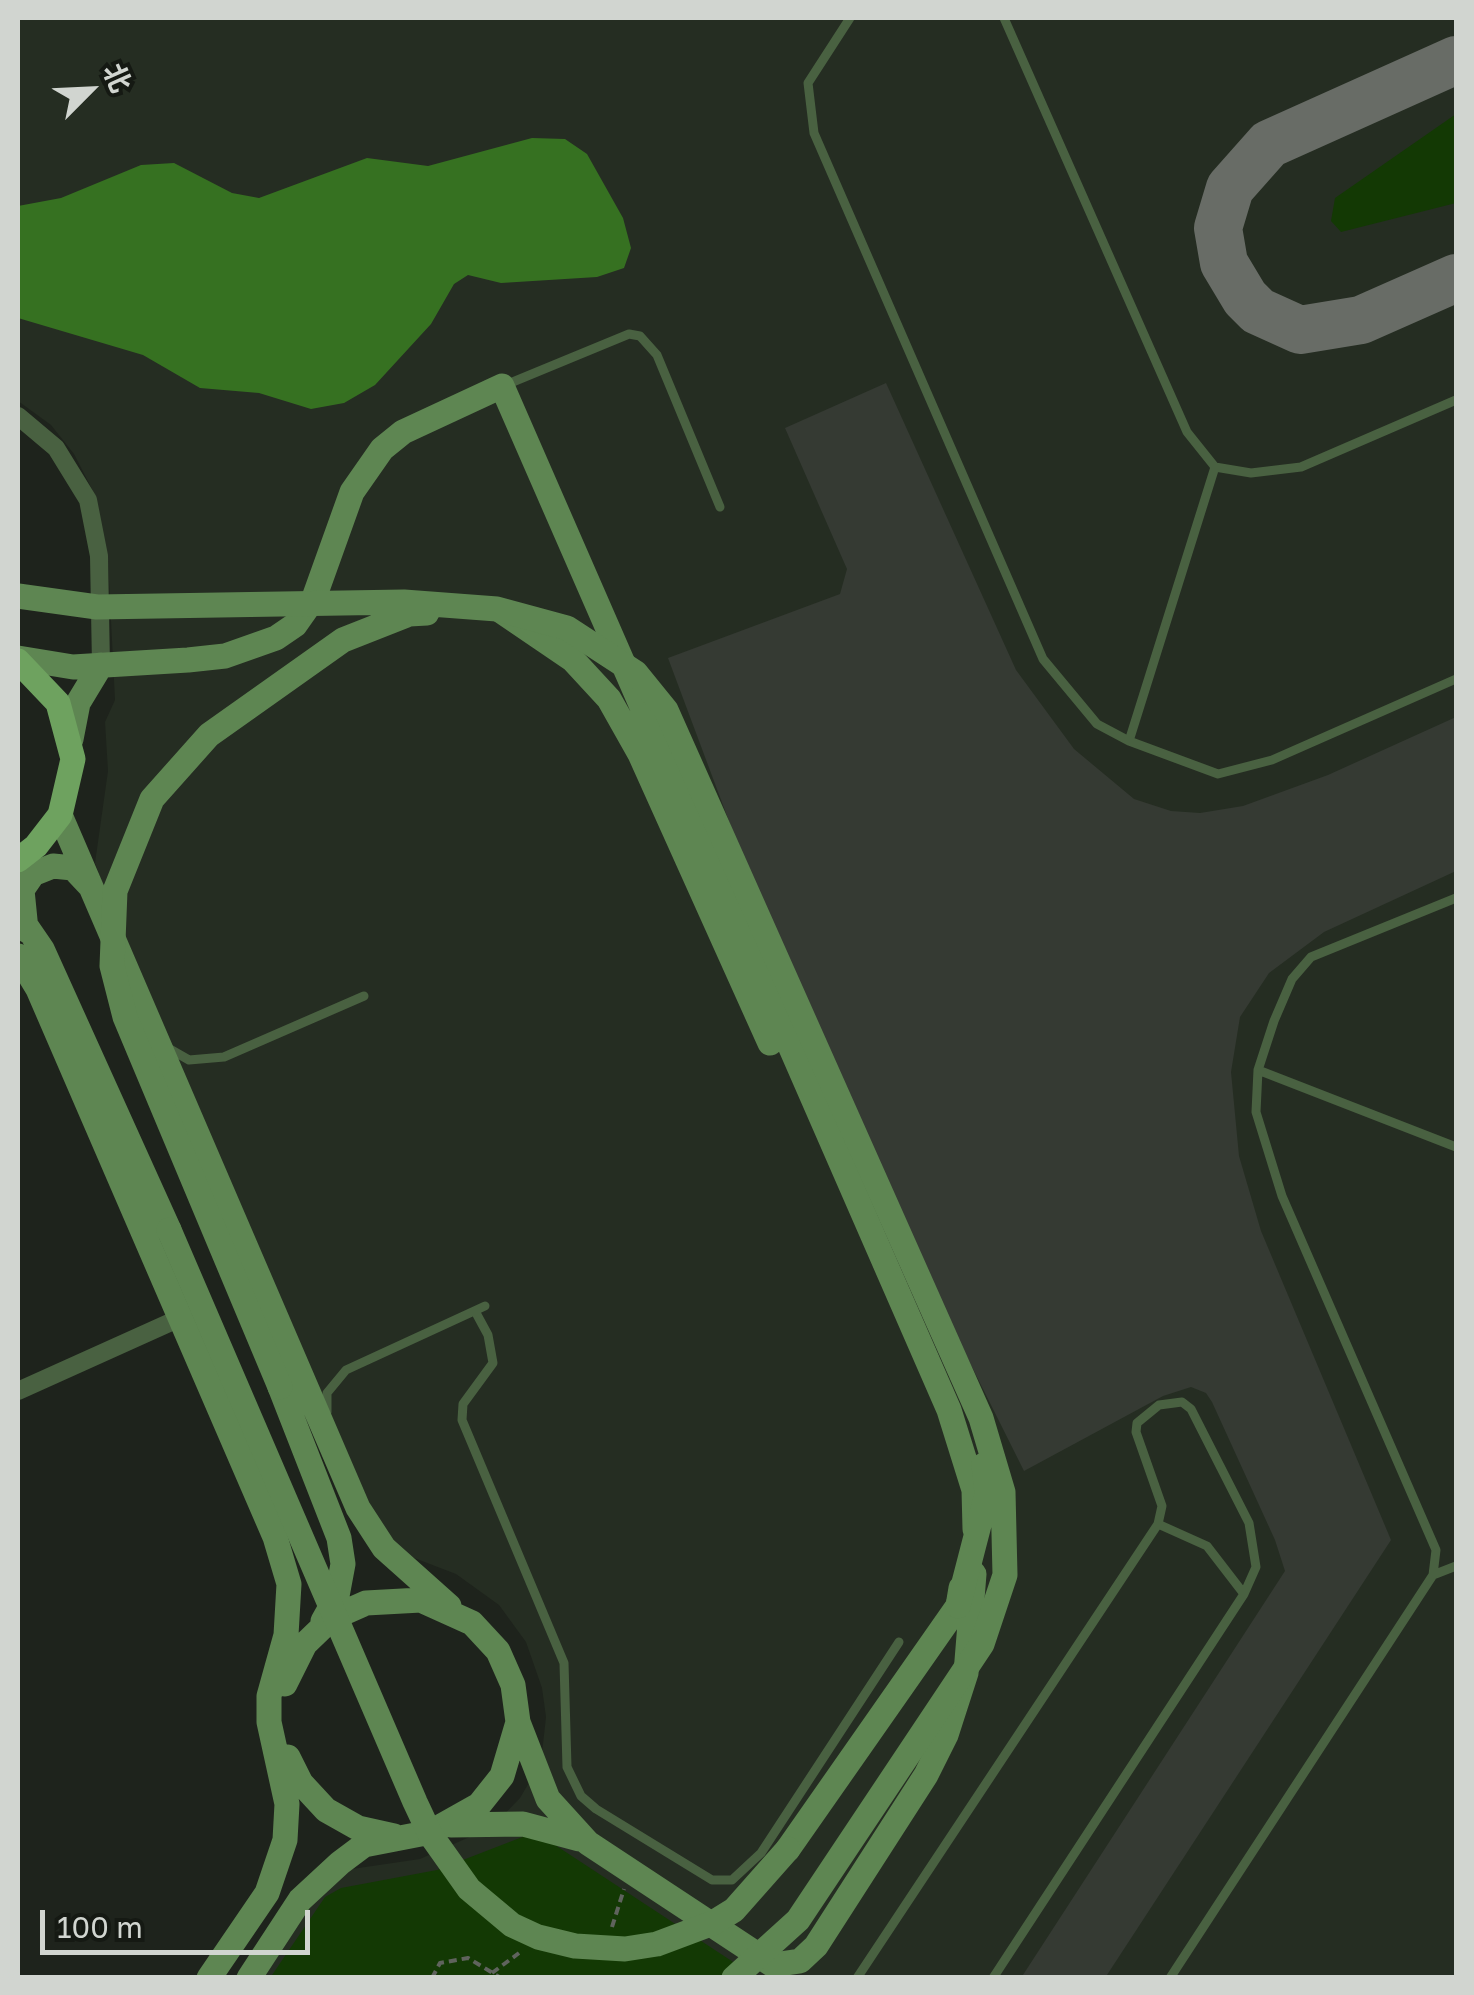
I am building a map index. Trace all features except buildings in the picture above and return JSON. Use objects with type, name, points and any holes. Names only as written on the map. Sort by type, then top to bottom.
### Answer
[{"type":"main road","points":[[18,659],[48,666],[225,656],[276,638],[294,625],[314,598],[352,492],[382,449],[403,432],[502,386],[949,1410],[974,1490],[976,1550],[966,1673],[946,1735],[926,1775],[816,1946],[800,1961],[782,1971],[588,1842],[548,1799],[518,1722],[507,1667],[486,1636],[384,1548],[358,1508],[60,815]]},
{"type":"main road","points":[[18,596],[97,607],[404,602],[497,608],[568,628],[636,673],[666,710],[981,1418],[1003,1492],[1005,1575],[982,1644],[798,1920],[734,1978]]},
{"type":"main road","points":[[394,1836],[358,1828],[326,1810],[292,1767],[269,1722],[305,1644],[337,1596],[343,1564],[333,1522],[280,1387],[125,1018],[112,966],[115,891],[152,798],[209,735],[343,640],[409,614],[497,608],[573,660],[609,699],[640,754],[922,1378],[962,1496],[967,1547],[958,1606]]},
{"type":"main road","points":[[18,659],[47,687],[71,740]]},
{"type":"main road","points":[[18,860],[36,846],[60,815],[72,778],[71,740],[78,703],[101,665]]},
{"type":"main road","points":[[38,989],[21,919],[22,890],[32,874],[53,866],[73,868],[92,889]]},
{"type":"main road","points":[[21,919],[42,948],[430,1834],[468,1889],[512,1925],[575,1946],[625,1949],[687,1934],[734,1910],[788,1850],[958,1606],[987,1494],[981,1418]]},
{"type":"main road","points":[[18,956],[38,989],[274,1537],[290,1584],[286,1634],[269,1696],[269,1722],[287,1804],[285,1840],[267,1892],[209,1978]]},
{"type":"main road","points":[[305,1644],[332,1618],[384,1599],[421,1600],[456,1613]]},
{"type":"main road","points":[[288,1676],[282,1731],[292,1767]]},
{"type":"main road","points":[[448,1825],[479,1805],[502,1776],[518,1722]]},
{"type":"main road","points":[[248,1978],[300,1900],[318,1880],[364,1846],[448,1825],[523,1824],[588,1842]]},
{"type":"street","points":[[18,416],[56,448],[88,500],[100,556],[101,665]]},
{"type":"street","points":[[18,1390],[180,1318]]},
{"type":"lane","points":[[850,18],[808,83],[814,133],[1043,659],[1097,724],[1128,741],[1218,774],[1272,760],[1456,679]]},
{"type":"lane","points":[[1004,18],[1187,432],[1215,467],[1251,473],[1301,468],[1456,400]]},
{"type":"lane","points":[[502,386],[629,334],[640,336],[657,355],[720,506]]},
{"type":"lane","points":[[1128,741],[1215,467]]},
{"type":"lane","points":[[1170,1978],[1433,1575],[1436,1550],[1282,1196],[1256,1112],[1258,1070],[1292,978],[1311,957],[1456,898]]},
{"type":"lane","points":[[158,1043],[189,1060],[224,1057],[364,996]]},
{"type":"lane","points":[[1258,1070],[1456,1147]]},
{"type":"lane","points":[[327,1435],[327,1394],[346,1370],[480,1309],[493,1363],[484,1381],[463,1404],[462,1420],[562,1659],[568,1768],[581,1796],[596,1809],[712,1880],[732,1880],[761,1853],[899,1642]]},
{"type":"lane","points":[[857,1978],[1158,1524],[1162,1506],[1136,1432],[1137,1423],[1159,1404],[1182,1402],[1191,1410],[1248,1524],[1256,1567],[1244,1594],[993,1978]]},
{"type":"lane","points":[[1158,1524],[1207,1546],[1244,1594]]},
{"type":"lane","points":[[1433,1575],[1456,1566]]},
{"type":"path","points":[[432,1978],[440,1963],[468,1958],[501,1978]]},
{"type":"shaded area","points":[[18,18],[1456,18],[1456,1977],[253,1977],[299,1904],[345,1870],[420,1859],[492,1827],[520,1798],[541,1762],[546,1717],[542,1688],[526,1642],[499,1605],[456,1574],[409,1556],[392,1543],[375,1516],[121,936],[95,863],[108,771],[105,722],[115,700],[108,561],[95,495],[74,454],[51,425],[18,401]]},
{"type":"shaded area","points":[[1456,114],[1456,203],[1341,232],[1331,221],[1335,198]]},
{"type":"shaded area","points":[[532,138],[565,139],[587,154],[623,218],[631,248],[624,268],[597,277],[501,283],[468,275],[454,284],[431,324],[375,385],[344,403],[311,409],[259,393],[200,388],[143,355],[18,318],[18,206],[61,198],[141,165],[174,163],[232,193],[259,198],[367,158],[428,166]]},
{"type":"shaded area","points":[[525,1836],[546,1839],[756,1977],[270,1978],[325,1897],[341,1888],[437,1870]]},
{"type":"taxiway","points":[[1456,60],[1269,144],[1230,188],[1218,228],[1224,263],[1245,298],[1258,311],[1300,330],[1361,320],[1456,278]]}]
